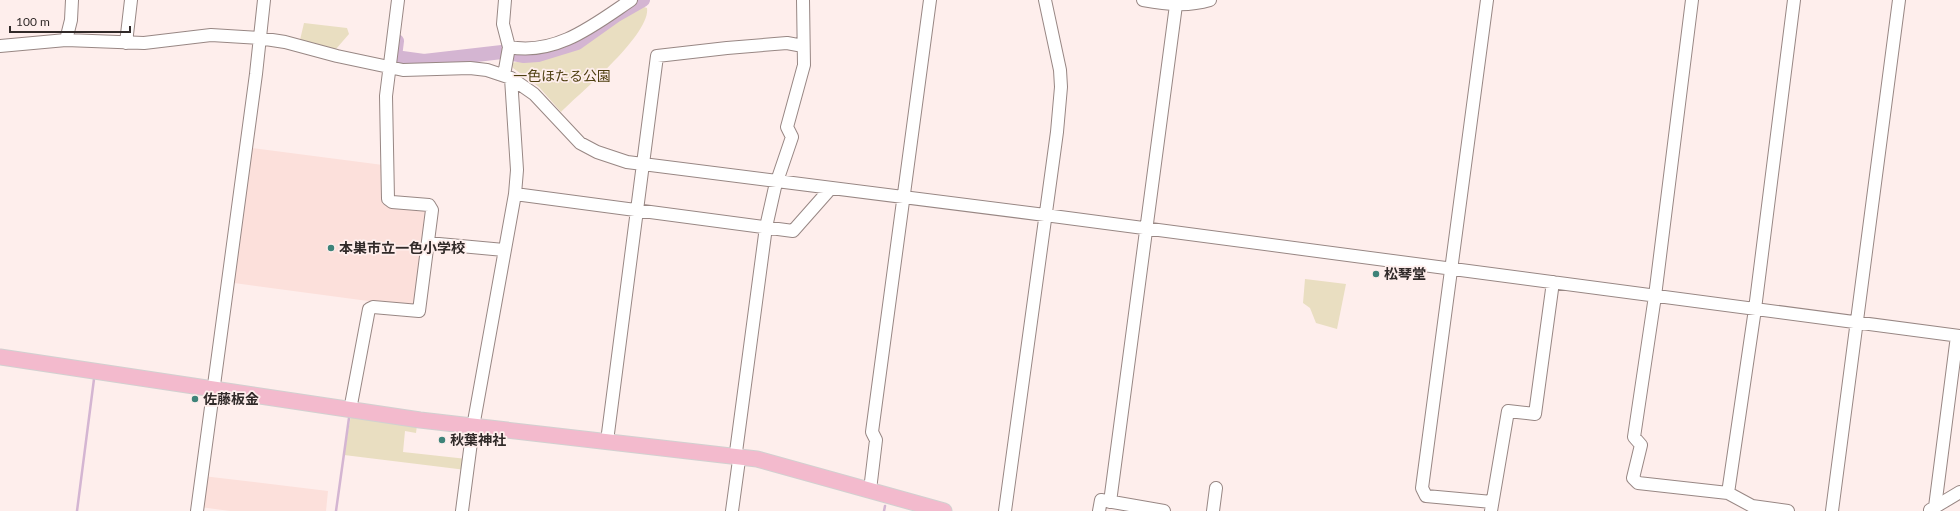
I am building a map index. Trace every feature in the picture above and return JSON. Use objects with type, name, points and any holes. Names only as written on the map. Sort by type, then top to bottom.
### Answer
[{"type":"main road","points":[[0,357],[473,427],[757,459],[944,511]]},
{"type":"street","points":[[66,40],[71,20],[72,0]]},
{"type":"street","points":[[126,44],[131,0]]},
{"type":"street","points":[[197,511],[256,74],[264,0]]},
{"type":"street","points":[[350,410],[370,308],[419,311],[432,210],[429,205],[392,202],[388,199],[386,96],[398,0]]},
{"type":"street","points":[[462,511],[473,427],[515,194],[517,170],[508,77],[509,47],[503,24],[505,0]]},
{"type":"street","points":[[509,47],[524,50],[561,42],[579,35],[631,0]]},
{"type":"street","points":[[732,511],[738,457],[736,452],[766,227],[777,181],[792,137],[787,127],[804,64],[803,0]]},
{"type":"street","points":[[870,490],[876,440],[872,432],[930,0]]},
{"type":"street","points":[[1005,511],[1057,132],[1061,87],[1060,70],[1045,0]]},
{"type":"street","points":[[1143,0],[1176,5],[1194,4],[1210,0]]},
{"type":"street","points":[[1487,0],[1453,269],[1422,488],[1426,496],[1491,507],[1508,411],[1535,414],[1553,282]]},
{"type":"street","points":[[1692,0],[1655,296],[1634,438],[1641,445],[1633,478],[1638,483],[1728,493],[1752,509],[1788,511]]},
{"type":"street","points":[[1728,493],[1755,309],[1794,0]]},
{"type":"street","points":[[1832,511],[1855,322],[1899,0]]},
{"type":"street","points":[[1110,502],[1176,5]]},
{"type":"street","points":[[0,46],[66,40],[126,44],[211,35],[259,38],[300,45],[337,56],[390,68],[418,70],[470,68],[487,70],[508,77],[534,94],[580,143],[610,157],[643,164],[1045,215],[1958,336],[1931,510]]},
{"type":"street","points":[[607,441],[635,210],[643,164],[657,56],[787,43],[804,46]]},
{"type":"street","points":[[515,194],[793,231],[831,188]]},
{"type":"street","points":[[428,243],[504,250]]},
{"type":"street","points":[[1213,511],[1216,488]]},
{"type":"street","points":[[1931,510],[1960,492]]},
{"type":"street","points":[[1099,511],[1101,500],[1164,511]]},
{"type":"shaded area","name":"本巣市立一色小学校","points":[[252,148],[383,165],[383,204],[425,208],[428,212],[416,304],[413,307],[234,283]]},
{"type":"shaded area","points":[[203,476],[328,491],[326,511],[230,511],[200,507]]},
{"type":"green space","name":"一色ほたる公園","points":[[641,6],[647,8],[645,19],[638,33],[613,63],[561,112],[539,87],[513,68],[511,63],[539,58],[584,43],[621,14]]},
{"type":"green space","points":[[304,23],[347,28],[349,34],[336,49],[300,40]]},
{"type":"green space","points":[[1305,279],[1346,284],[1337,329],[1316,323],[1310,308],[1303,303]]},
{"type":"green space","points":[[351,415],[417,425],[416,433],[405,431],[403,452],[467,459],[466,470],[344,455]]},
{"type":"waterway","points":[[397,41],[395,57],[424,61],[502,52],[524,56],[538,55],[577,43],[615,16],[643,0]]},
{"type":"waterway","points":[[77,511],[94,379]]},
{"type":"waterway","points":[[336,511],[349,418]]},
{"type":"waterway","points":[[884,511],[885,506]]},
{"type":"place","name":"本巣市立一色小学校","points":[[331,248]]},
{"type":"place","name":"松琴堂","points":[[1376,274]]},
{"type":"place","name":"佐藤板金","points":[[195,399]]},
{"type":"place","name":"秋葉神社","points":[[442,440]]}]
